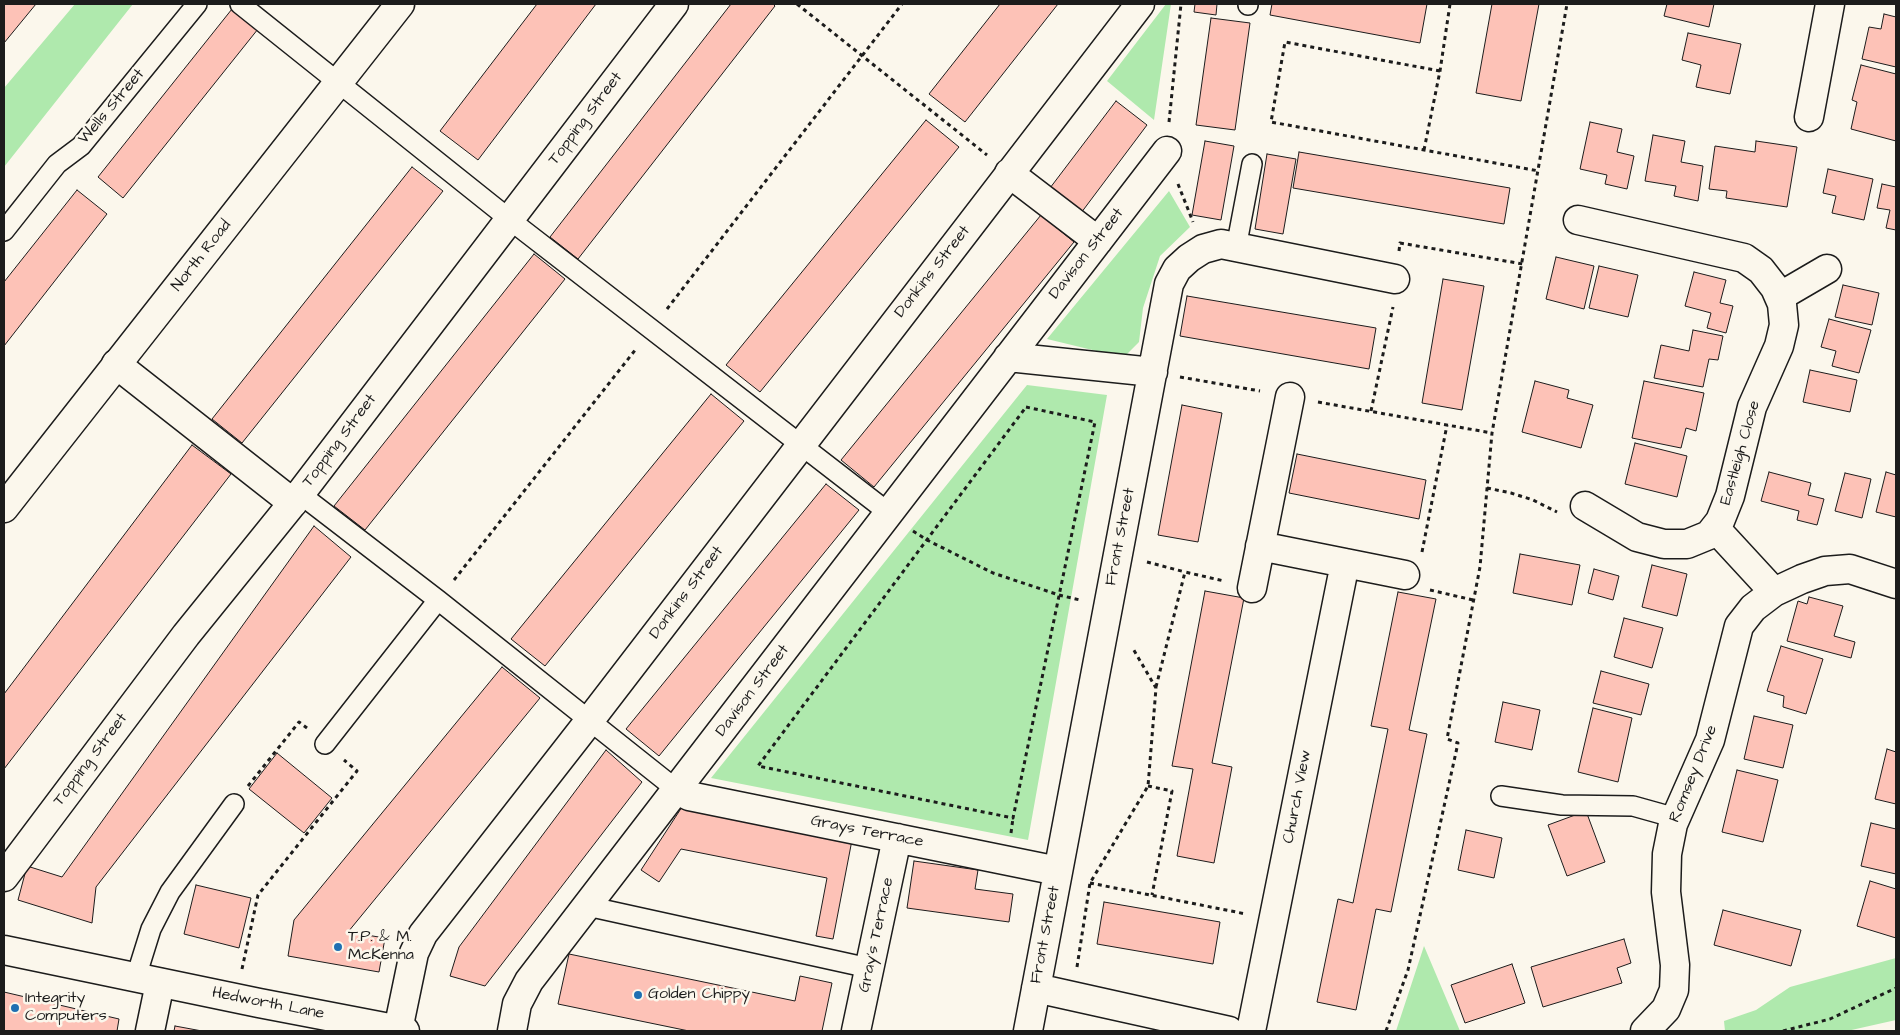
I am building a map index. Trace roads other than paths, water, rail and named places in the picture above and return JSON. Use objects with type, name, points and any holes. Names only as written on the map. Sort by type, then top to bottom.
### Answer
[{"type":"street","name":"North Road","points":[[4,508],[400,4]]},
{"type":"street","name":"Topping Street","points":[[4,877],[186,635],[296,498],[674,4]]},
{"type":"street","name":"Donkins Street","points":[[402,1031],[414,953],[423,934],[590,720],[1140,4]]},
{"type":"street","points":[[1808,117],[1830,4]]},
{"type":"street","name":"Davison Street","points":[[512,1031],[517,1004],[521,994],[1166,152]]},
{"type":"street","points":[[1009,173],[1098,241]]},
{"type":"street","name":"Eastleigh Close","points":[[1578,220],[1744,258],[1760,270],[1779,297],[1782,304],[1784,325],[1779,346],[1752,407],[1730,496],[1720,521],[1715,528]]},
{"type":"street","name":"Front Street","points":[[1028,1031],[1169,284],[1177,270],[1189,258],[1203,249],[1221,244],[1395,278]]},
{"type":"street","points":[[1779,297],[1827,269]]},
{"type":"street","points":[[1008,357],[1153,372]]},
{"type":"street","points":[[116,364],[296,498]]},
{"type":"street","points":[[1252,588],[1290,397]]},
{"type":"street","points":[[1585,506],[1636,537],[1664,544],[1687,544],[1709,535],[1715,528],[1774,592]]},
{"type":"street","points":[[1260,546],[1411,576]]},
{"type":"street","name":"Church View","points":[[1251,1031],[1345,564]]},
{"type":"street","name":"Romsey Drive","points":[[1645,1031],[1666,1009],[1674,990],[1675,965],[1666,892],[1667,854],[1672,824],[1710,740],[1739,626],[1753,608],[1774,592],[1825,571],[1850,569],[1896,584]]},
{"type":"street","name":"Grays Terrace","points":[[676,790],[689,796],[1058,871]]},
{"type":"street","name":"Gray's Terrace","points":[[856,1031],[897,838]]},
{"type":"street","name":"Hedworth Lane","points":[[4,950],[402,1031]]},
{"type":"street","points":[[148,980],[150,1031]]},
{"type":"street","points":[[1036,988],[1229,1031]]},
{"type":"lane","name":"Wells Street","points":[[4,231],[57,164],[81,146],[197,4]]},
{"type":"lane","points":[[240,4],[510,219],[889,513]]},
{"type":"lane","points":[[1236,248],[1252,164]]},
{"type":"lane","points":[[296,498],[438,600],[676,790]]},
{"type":"lane","points":[[326,744],[438,600]]},
{"type":"lane","points":[[1501,796],[1562,805],[1633,806],[1676,818]]},
{"type":"lane","points":[[148,980],[151,929],[170,892],[234,804]]},
{"type":"lane","points":[[587,906],[869,968]]},
{"type":"place","name":"T.P. & M. McKenna","points":[[338,947]]},
{"type":"place","name":"Golden Chippy","points":[[638,995]]},
{"type":"place","name":"Integrity Computers","points":[[15,1008]]}]
